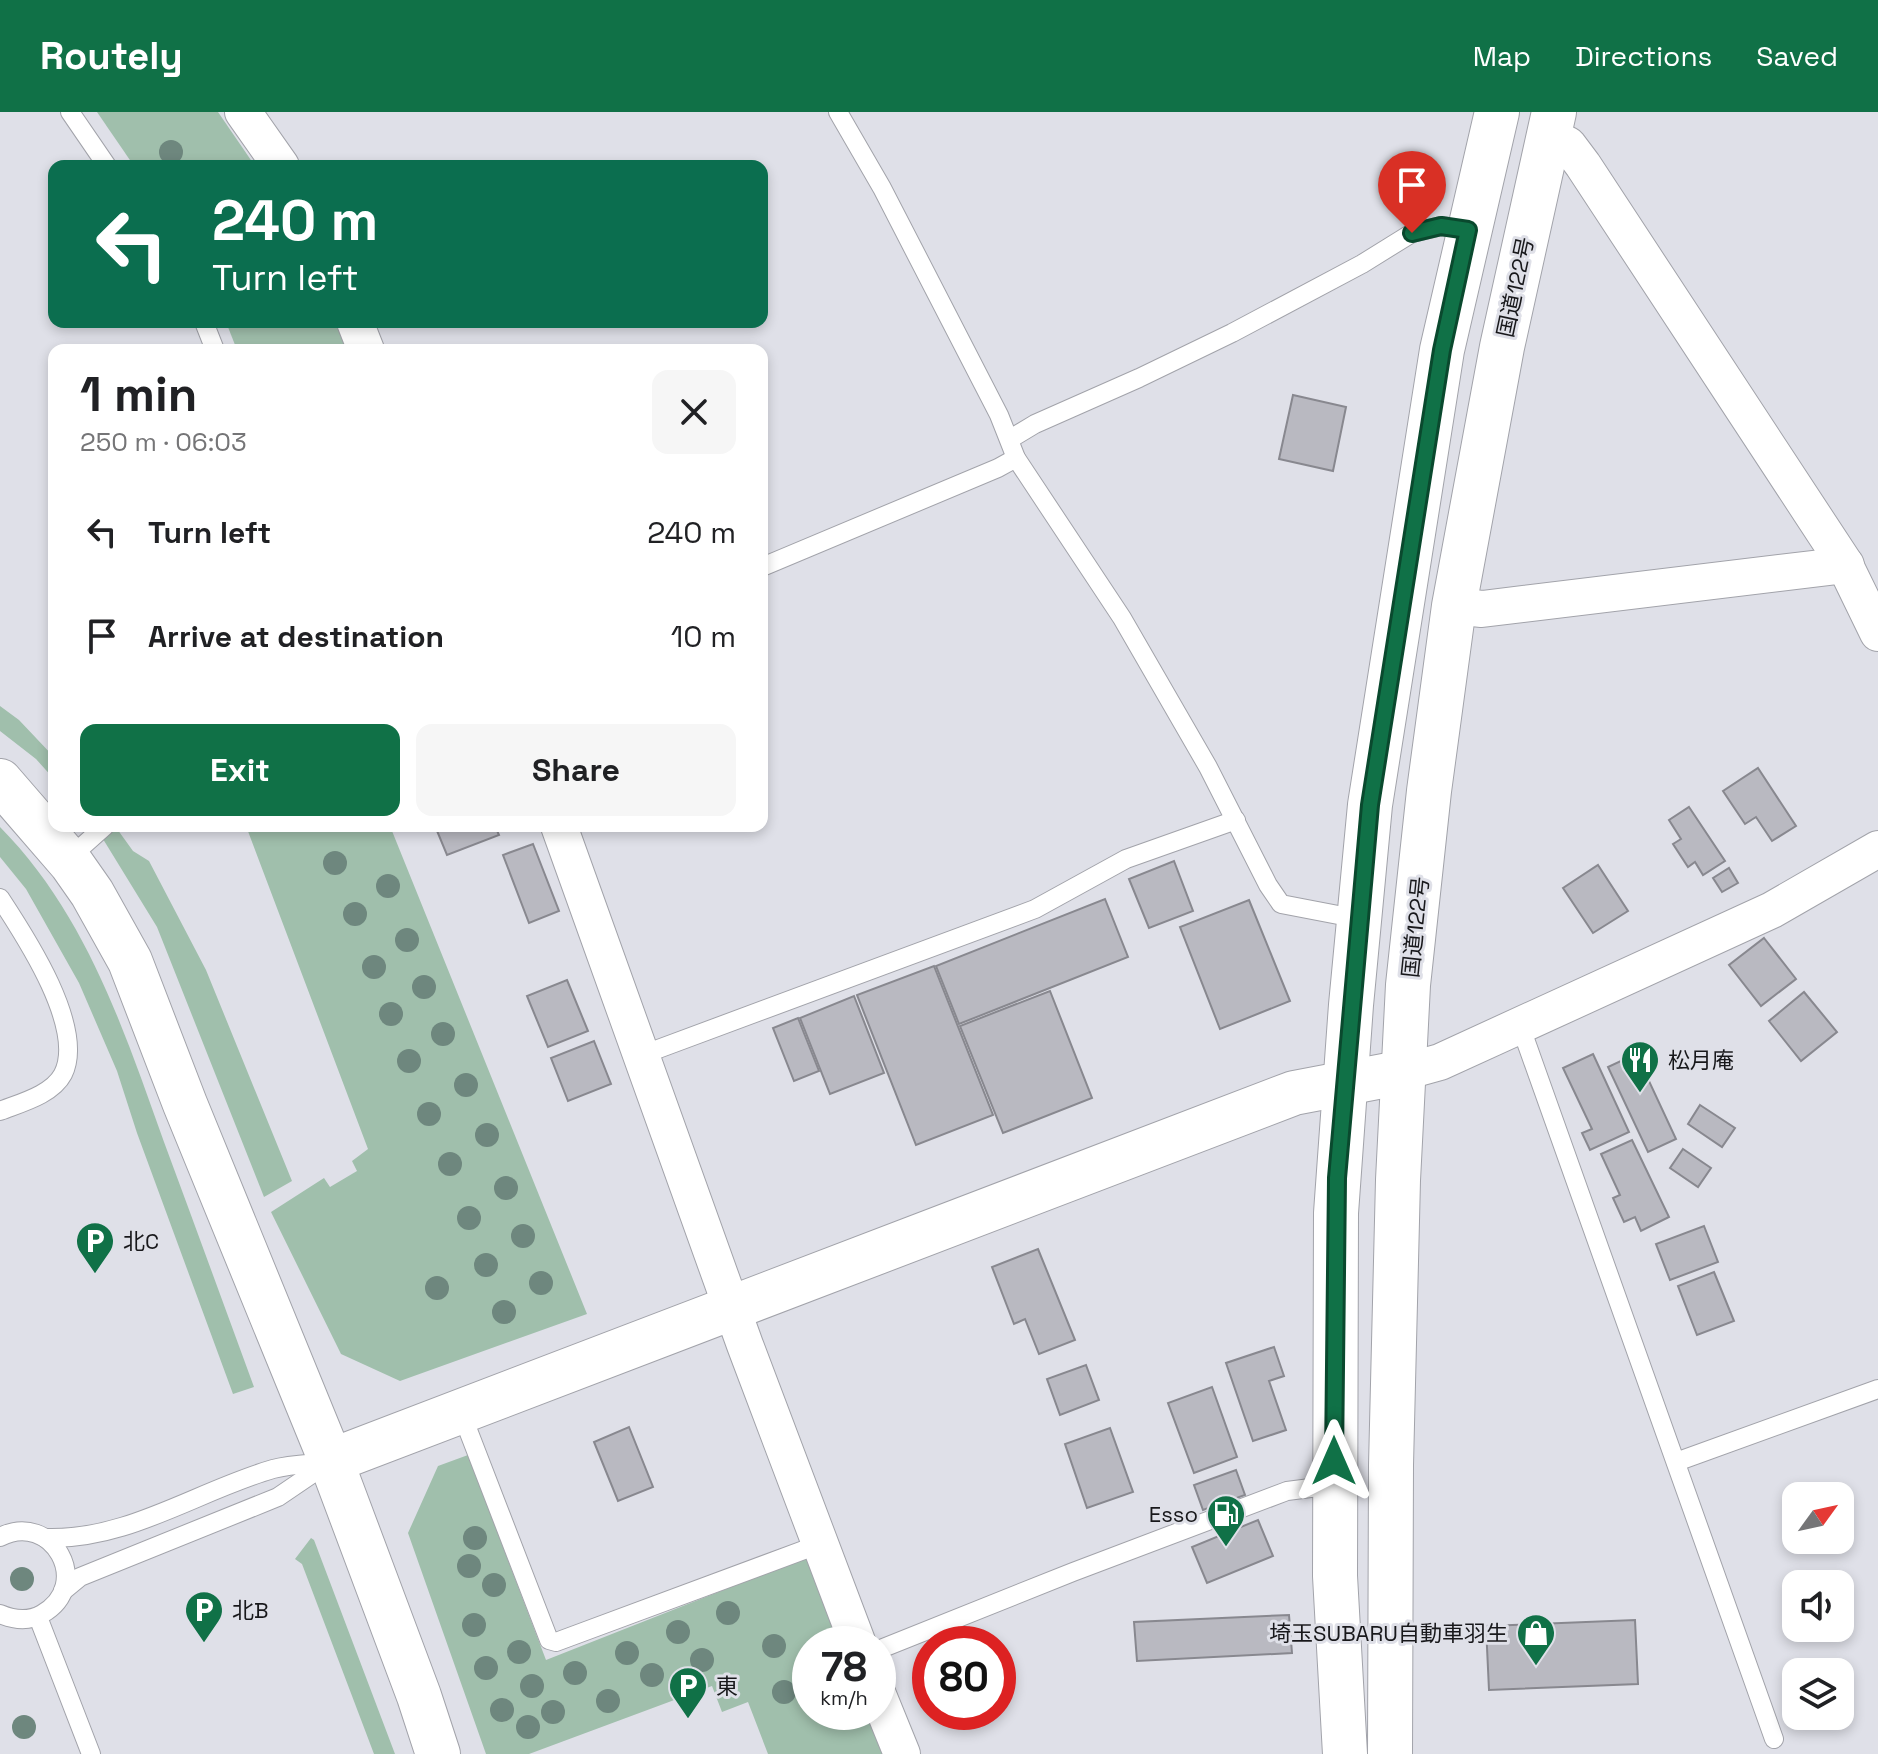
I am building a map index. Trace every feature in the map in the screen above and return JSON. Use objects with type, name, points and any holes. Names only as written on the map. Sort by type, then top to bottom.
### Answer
[{"type":"main road","points":[[1345,1754],[1335,1576],[1337,1190],[1359,919],[1370,805],[1442,350],[1497,112]]},
{"type":"main road","name":"国道122号","points":[[1390,1754],[1391,1465],[1398,1180],[1408,985],[1429,791],[1454,606],[1502,347],[1551,124]]},
{"type":"main road","points":[[0,781],[68,859],[92,893],[130,961],[190,1118],[331,1461],[438,1754]]},
{"type":"main road","points":[[331,1461],[1294,1093],[1404,1072]]},
{"type":"street","points":[[243,112],[277,160]]},
{"type":"street","points":[[1551,124],[1583,165],[1846,565],[1878,633]]},
{"type":"street","points":[[1454,606],[1482,609],[1846,565]]},
{"type":"street","points":[[561,832],[732,1307],[851,1626]]},
{"type":"street","points":[[1404,1072],[1440,1062],[1772,910],[1878,849]]},
{"type":"street","points":[[892,1730],[902,1754]]},
{"type":"lane","points":[[70,112],[103,160]]},
{"type":"lane","points":[[838,112],[882,188],[1010,439],[1016,458],[1122,618],[1236,820],[1268,885],[1281,904],[1359,919]]},
{"type":"lane","points":[[1010,439],[1035,424],[1232,333],[1362,264],[1412,233],[1441,226],[1468,230]]},
{"type":"lane","points":[[768,564],[1016,458]]},
{"type":"lane","points":[[642,1055],[1035,909],[1126,859],[1236,820]]},
{"type":"lane","points":[[68,859],[98,832]]},
{"type":"lane","points":[[0,898],[53,992],[67,1030],[63,1074],[36,1096],[0,1111]]},
{"type":"lane","points":[[1520,1025],[1774,1739]]},
{"type":"lane","points":[[1676,1462],[1878,1389]]},
{"type":"lane","points":[[461,1412],[549,1640],[556,1642],[820,1544]]},
{"type":"lane","points":[[2,1530],[66,1539],[97,1533],[142,1520],[277,1468],[331,1461]]},
{"type":"lane","points":[[63,1591],[80,1577],[278,1497],[331,1461]]},
{"type":"lane","points":[[896,1643],[1287,1491],[1334,1485]]},
{"type":"lane","points":[[0,1614],[20,1620],[38,1617],[57,1602],[63,1591],[66,1571],[64,1561],[45,1538]]},
{"type":"lane","points":[[38,1617],[91,1754]]},
{"type":"green space","points":[[97,112],[218,112],[251,160],[130,160]]},
{"type":"green space","points":[[228,328],[338,328],[344,344],[235,344]]},
{"type":"green space","points":[[0,706],[19,720],[48,751],[48,772],[36,759],[0,731]]},
{"type":"green space","points":[[0,827],[56,897],[99,975],[134,1058],[254,1387],[233,1394],[117,1071],[79,983],[26,889],[0,857]]},
{"type":"green space","points":[[99,832],[119,832],[133,851],[149,861],[206,970],[292,1181],[264,1197],[157,927]]},
{"type":"green space","points":[[248,832],[392,832],[587,1314],[400,1381],[341,1354],[271,1212],[324,1178],[330,1187],[357,1171],[352,1161],[368,1149]]},
{"type":"green space","points":[[468,1455],[546,1660],[810,1556],[837,1626],[792,1626],[792,1730],[877,1730],[886,1754],[768,1754],[748,1702],[722,1712],[712,1686],[529,1754],[486,1754],[408,1533],[438,1466]]},
{"type":"green space","points":[[311,1538],[395,1754],[374,1754],[302,1564],[295,1559]]},
{"type":"building","points":[[1293,395],[1346,407],[1333,471],[1279,459]]},
{"type":"building","points":[[1758,768],[1796,826],[1772,841],[1756,817],[1745,824],[1723,791]]},
{"type":"building","points":[[1689,807],[1725,861],[1703,875],[1695,862],[1688,867],[1673,844],[1681,839],[1669,820]]},
{"type":"building","points":[[437,832],[498,832],[499,835],[447,855]]},
{"type":"building","points":[[533,844],[559,911],[529,923],[503,855]]},
{"type":"building","points":[[1174,861],[1193,911],[1149,928],[1129,879]]},
{"type":"building","points":[[1598,865],[1628,911],[1593,933],[1563,888]]},
{"type":"building","points":[[1729,868],[1738,883],[1722,892],[1713,878]]},
{"type":"building","points":[[1105,899],[1128,957],[959,1024],[936,966]]},
{"type":"building","points":[[1249,900],[1290,1001],[1220,1029],[1180,927]]},
{"type":"building","points":[[1764,938],[1796,979],[1761,1006],[1729,965]]},
{"type":"building","points":[[934,966],[993,1115],[916,1145],[857,995]]},
{"type":"building","points":[[567,980],[588,1031],[548,1047],[527,996]]},
{"type":"building","points":[[1050,991],[1092,1098],[1003,1133],[960,1026]]},
{"type":"building","points":[[1804,992],[1837,1032],[1801,1061],[1769,1021]]},
{"type":"building","points":[[854,996],[884,1073],[830,1094],[800,1018]]},
{"type":"building","points":[[798,1018],[819,1071],[794,1081],[773,1028]]},
{"type":"building","points":[[594,1041],[611,1084],[568,1101],[551,1058]]},
{"type":"building","points":[[1593,1054],[1629,1132],[1590,1150],[1582,1133],[1592,1129],[1563,1068]]},
{"type":"building","points":[[1625,1059],[1631,1071],[1642,1066],[1676,1139],[1648,1152],[1608,1067]]},
{"type":"building","points":[[1700,1105],[1735,1128],[1722,1147],[1688,1124]]},
{"type":"building","points":[[1632,1140],[1669,1217],[1641,1231],[1635,1217],[1624,1222],[1613,1198],[1620,1195],[1601,1154]]},
{"type":"building","points":[[1683,1149],[1711,1168],[1698,1187],[1670,1168]]},
{"type":"building","points":[[1704,1226],[1718,1262],[1670,1280],[1656,1244]]},
{"type":"building","points":[[1038,1249],[1075,1340],[1039,1354],[1025,1319],[1014,1324],[992,1267]]},
{"type":"building","points":[[1714,1272],[1734,1321],[1697,1335],[1678,1286]]},
{"type":"building","points":[[1274,1347],[1284,1376],[1269,1381],[1286,1430],[1253,1441],[1226,1363]]},
{"type":"building","points":[[1086,1365],[1099,1400],[1060,1415],[1047,1379]]},
{"type":"building","points":[[1212,1387],[1237,1457],[1194,1473],[1168,1403]]},
{"type":"building","points":[[629,1427],[653,1487],[618,1501],[594,1442]]},
{"type":"building","points":[[1110,1428],[1133,1492],[1087,1508],[1065,1444]]},
{"type":"building","points":[[1236,1470],[1245,1495],[1203,1510],[1194,1485]]},
{"type":"building","points":[[1258,1520],[1273,1556],[1207,1583],[1192,1547]]},
{"type":"building","points":[[1289,1615],[1292,1653],[1137,1661],[1134,1622]]},
{"type":"building","points":[[1635,1620],[1638,1684],[1489,1690],[1486,1626]]},
{"type":"place","name":"松月庵","points":[[1640,1094]]},
{"type":"place","name":"北C","points":[[95,1275]]},
{"type":"place","name":"Esso","points":[[1226,1548]]},
{"type":"place","name":"北B","points":[[204,1644]]},
{"type":"place","name":"埼玉SUBARU自動車羽生","points":[[1536,1667]]},
{"type":"place","name":"東","points":[[688,1720]]},
{"type":"route","points":[[1334,1461],[1337,1178],[1370,805],[1442,350],[1468,230],[1441,226],[1412,233]]}]
